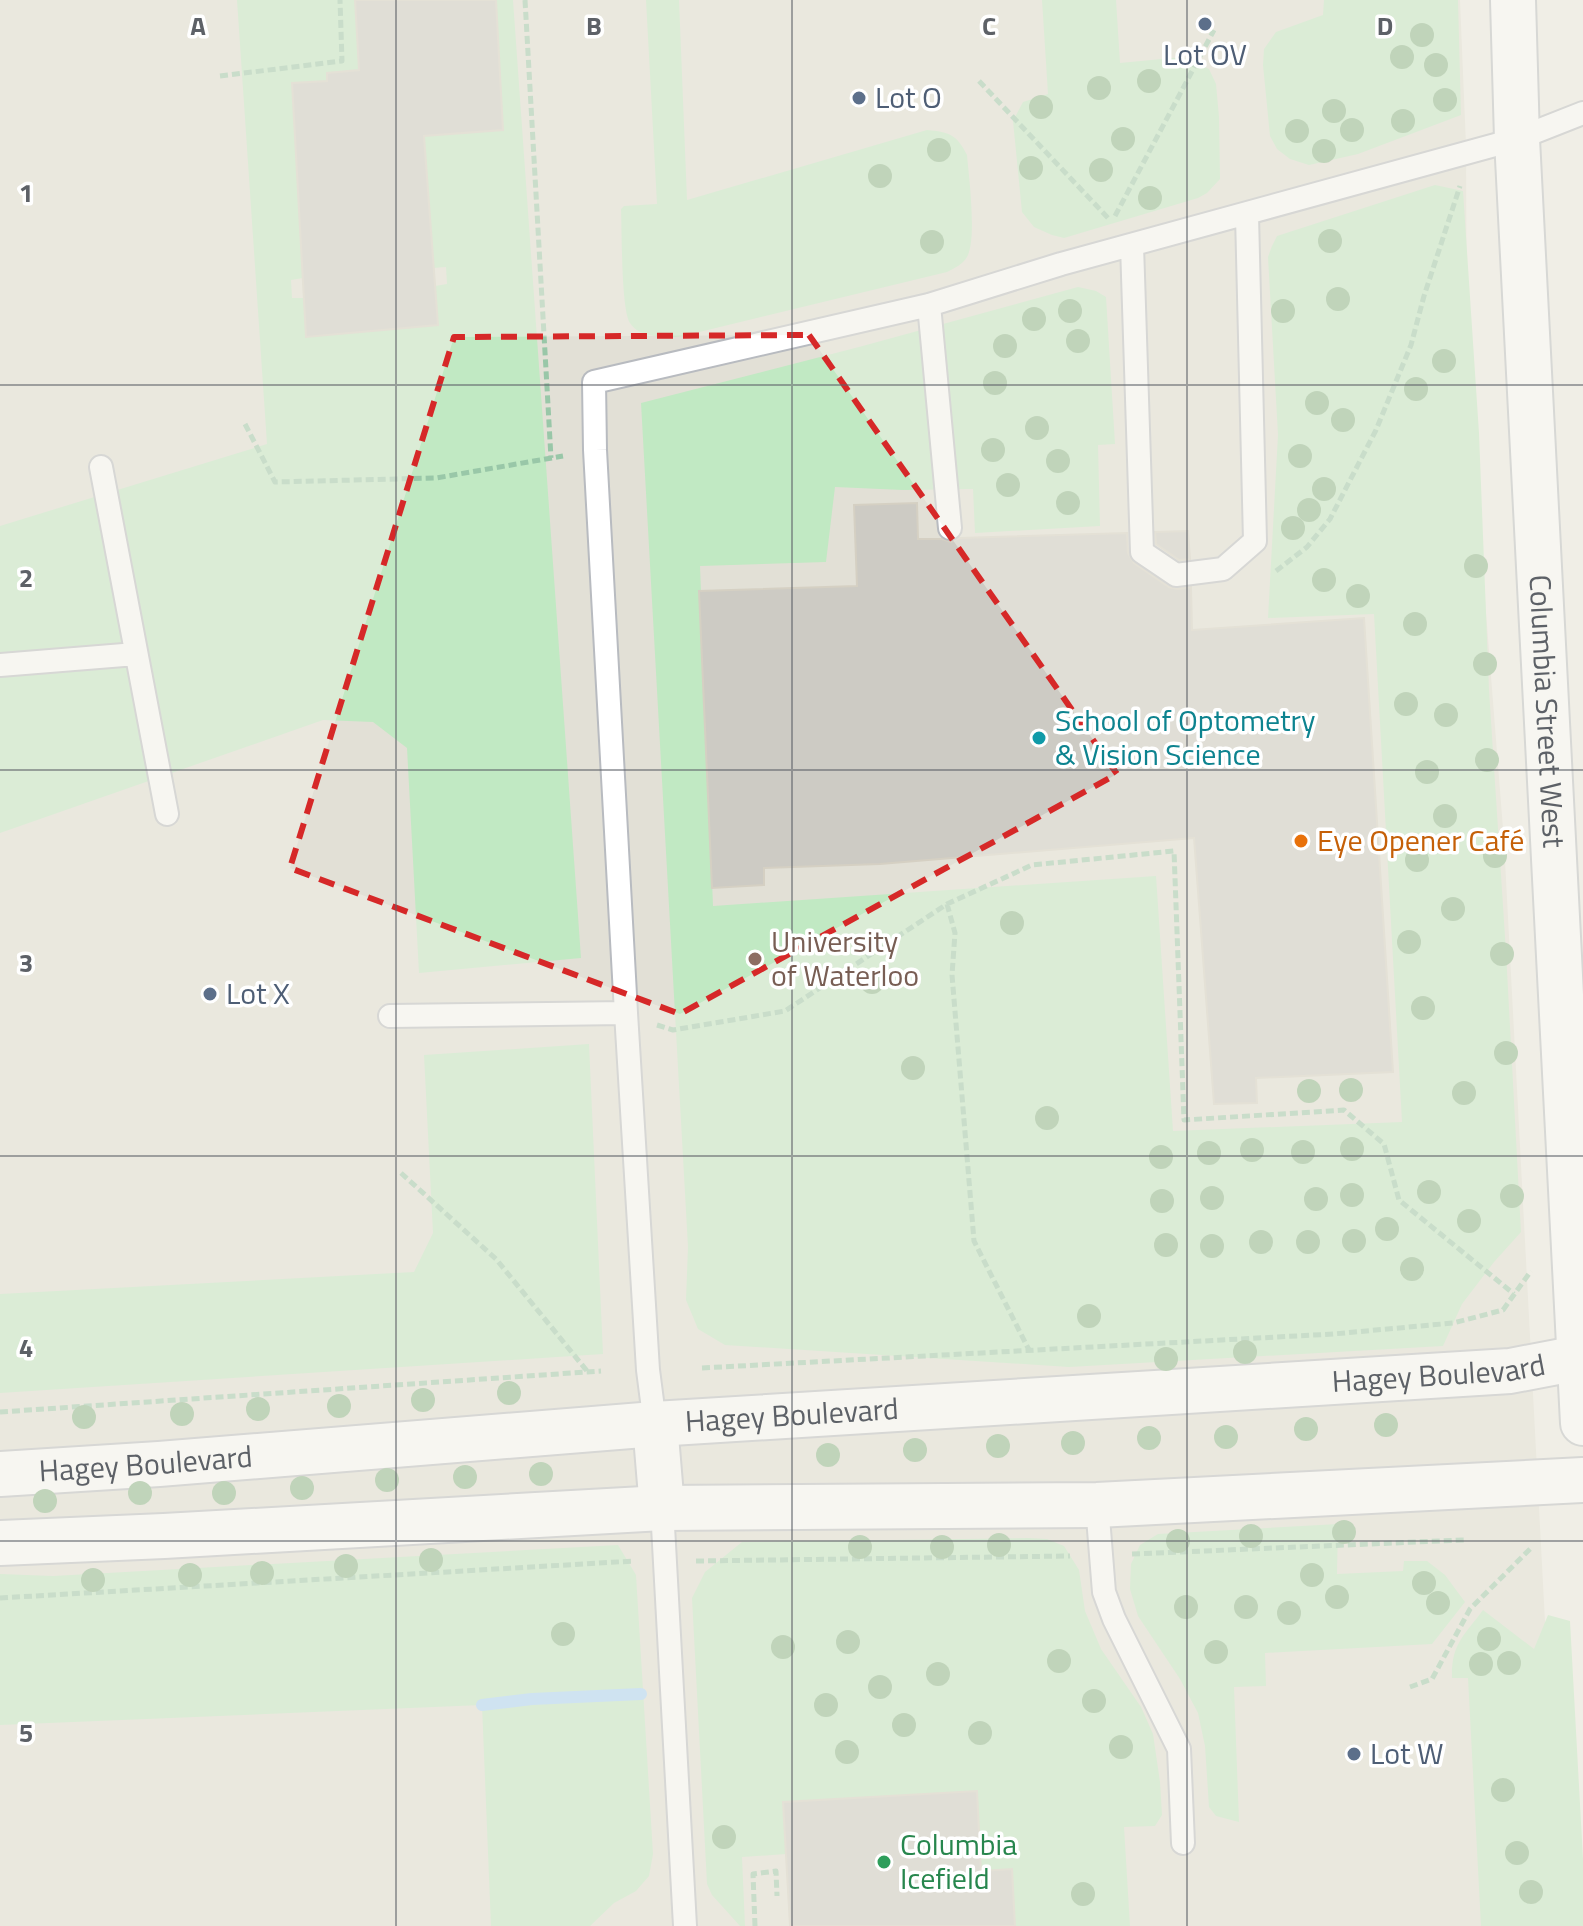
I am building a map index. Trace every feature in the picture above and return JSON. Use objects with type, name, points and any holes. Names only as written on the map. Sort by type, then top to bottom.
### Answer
[{"type":"street","name":"Columbia Street West","points":[[1513,0],[1517,139],[1583,1423]]},
{"type":"street","name":"Hagey Boulevard","points":[[0,1474],[655,1424],[1495,1372],[1581,1357]]},
{"type":"street","points":[[655,1424],[662,1508]]},
{"type":"street","points":[[0,1543],[662,1508],[1097,1505],[1583,1480]]},
{"type":"lane","points":[[655,1424],[648,1370],[626,1013],[595,450],[594,382],[929,305],[1061,264],[1517,139],[1583,113]]},
{"type":"lane","points":[[1132,245],[1142,552],[1176,575],[1223,569],[1255,541],[1247,215]]},
{"type":"lane","points":[[929,305],[950,528]]},
{"type":"lane","points":[[101,467],[167,814]]},
{"type":"lane","points":[[0,665],[136,654]]},
{"type":"lane","points":[[390,1016],[626,1013]]},
{"type":"lane","points":[[1097,1505],[1104,1592],[1114,1619],[1179,1749],[1183,1843]]},
{"type":"lane","points":[[662,1508],[685,1926]]},
{"type":"path","points":[[220,76],[342,61],[340,0]]},
{"type":"path","points":[[525,0],[551,458]]},
{"type":"path","points":[[979,81],[1112,222],[1214,30]]},
{"type":"path","points":[[1223,569],[1256,586],[1307,547],[1330,519],[1376,430],[1411,345],[1472,152]]},
{"type":"path","points":[[245,424],[275,482],[436,478],[595,450]]},
{"type":"path","points":[[626,1013],[673,1030],[785,1011],[947,904],[1032,865],[1174,851],[1184,1120],[1344,1110],[1384,1144],[1399,1200],[1514,1294]]},
{"type":"path","points":[[947,904],[955,933],[952,975],[974,1241],[1029,1350]]},
{"type":"path","points":[[401,1173],[496,1259],[587,1372]]},
{"type":"path","points":[[702,1368],[1333,1334],[1453,1323],[1503,1310],[1532,1270],[1543,1267]]},
{"type":"path","points":[[0,1412],[601,1371]]},
{"type":"path","points":[[0,1598],[621,1561],[1102,1555],[1464,1540]]},
{"type":"path","points":[[1410,1687],[1432,1679],[1470,1609],[1531,1548]]},
{"type":"path","points":[[755,1926],[753,1874],[776,1871],[777,1896]]},
{"type":"highlighted area","points":[[809,335],[1117,774],[680,1014],[290,868],[454,337]]},
{"type":"shaded area","name":"University of Waterloo","points":[[0,0],[1460,0],[1466,145],[1467,371],[1504,841],[1561,1926],[0,1926]]},
{"type":"green space","points":[[237,0],[355,0],[359,70],[327,73],[327,81],[292,83],[303,278],[291,280],[292,298],[304,298],[307,337],[438,325],[435,286],[447,284],[446,267],[433,268],[424,136],[502,130],[496,0],[513,0],[581,958],[419,973],[407,748],[373,722],[323,720],[0,833],[0,526],[267,444]]},
{"type":"green space","points":[[646,0],[679,0],[687,200],[927,130],[942,132],[956,139],[967,155],[972,237],[965,259],[947,272],[683,336],[654,336],[634,328],[625,302],[621,209],[624,206],[657,204]]},
{"type":"green space","points":[[1042,0],[1116,0],[1120,63],[1183,57],[1209,69],[1216,84],[1220,179],[1207,193],[1064,238],[1034,227],[1022,212],[1013,121],[1023,102],[1048,94]]},
{"type":"green space","points":[[1324,0],[1458,0],[1461,115],[1358,154],[1309,165],[1290,159],[1277,149],[1270,136],[1264,49],[1276,32],[1323,15]]},
{"type":"green space","points":[[1435,185],[1463,191],[1479,433],[1489,690],[1521,1232],[1462,1304],[1443,1346],[1069,1367],[725,1345],[698,1329],[686,1300],[688,1247],[641,403],[1078,287],[1106,297],[1115,444],[1098,445],[1100,526],[975,533],[973,489],[835,487],[826,562],[700,566],[713,906],[1156,876],[1173,1131],[1402,1122],[1374,614],[1268,618],[1278,435],[1268,257],[1277,236]]},
{"type":"green space","points":[[589,1044],[603,1354],[0,1393],[0,1294],[414,1272],[433,1233],[424,1055]]},
{"type":"green space","points":[[1338,1524],[1337,1574],[1403,1571],[1404,1561],[1427,1561],[1445,1575],[1465,1602],[1432,1644],[1265,1653],[1266,1686],[1234,1687],[1239,1822],[1216,1816],[1209,1807],[1205,1746],[1198,1713],[1180,1679],[1138,1616],[1130,1589],[1131,1564],[1140,1545],[1158,1534]]},
{"type":"green space","points":[[1047,1539],[1064,1546],[1079,1570],[1085,1611],[1101,1649],[1141,1707],[1153,1734],[1162,1815],[1155,1826],[1124,1827],[1130,1926],[1015,1926],[1012,1870],[981,1871],[977,1791],[783,1802],[786,1854],[742,1857],[745,1926],[740,1926],[712,1895],[707,1884],[692,1598],[705,1572],[742,1542]]},
{"type":"green space","points":[[618,1545],[636,1575],[653,1854],[649,1876],[636,1891],[614,1903],[590,1926],[491,1926],[482,1705],[0,1725],[0,1574],[53,1576]]},
{"type":"green space","points":[[1483,1610],[1534,1649],[1548,1615],[1570,1621],[1583,1859],[1583,1926],[1481,1926],[1468,1678],[1452,1678],[1452,1666],[1456,1648]]},
{"type":"building","points":[[355,0],[496,0],[503,130],[424,136],[438,325],[306,337],[292,83],[327,81],[327,73],[359,70]]},
{"type":"building","name":"School of Optometry & Vision Science","points":[[917,503],[918,539],[951,542],[959,538],[1127,533],[1128,553],[1134,563],[1169,587],[1191,587],[1192,630],[1364,618],[1393,1072],[1256,1078],[1257,1103],[1214,1104],[1194,838],[880,864],[764,868],[764,885],[712,888],[699,591],[857,586],[854,505]]},
{"type":"building","points":[[1188,531],[1190,559],[1179,560],[1156,544],[1155,532]]},
{"type":"building","name":"Columbia Icefield","points":[[977,1791],[981,1871],[1012,1869],[1015,1926],[790,1926],[783,1802]]},
{"type":"waterway","points":[[482,1705],[532,1699],[641,1694]]},
{"type":"place","name":"Lot OV","points":[[1205,24]]},
{"type":"place","name":"Lot O","points":[[859,98]]},
{"type":"place","name":"School of Optometry & Vision Science","points":[[1039,738]]},
{"type":"place","name":"Eye Opener Café","points":[[1301,841]]},
{"type":"place","name":"University of Waterloo","points":[[755,959]]},
{"type":"place","name":"Lot X","points":[[210,994]]},
{"type":"place","name":"Lot W","points":[[1354,1754]]},
{"type":"place","name":"Columbia Icefield","points":[[884,1862]]}]
